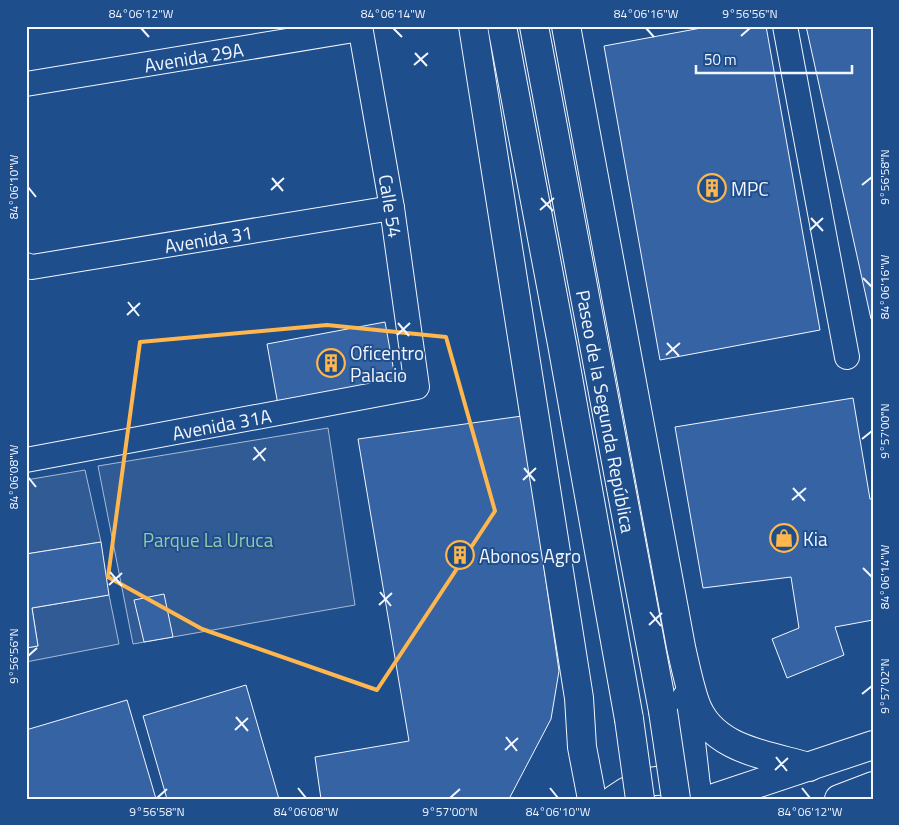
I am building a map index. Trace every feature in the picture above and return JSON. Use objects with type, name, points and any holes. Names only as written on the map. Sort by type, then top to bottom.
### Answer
[{"type":"main road","points":[[473,26],[579,698],[582,747],[592,799]]},
{"type":"main road","name":"Paseo de la Segunda República","points":[[502,26],[629,718],[640,799]]},
{"type":"main road","name":"Paseo de la Segunda República","points":[[534,26],[663,712],[700,795]]},
{"type":"main road","points":[[566,26],[680,647],[700,795]]},
{"type":"main road","points":[[680,647],[695,704],[705,721],[728,742],[750,752],[809,767]]},
{"type":"main road","points":[[615,799],[630,788],[655,780],[680,781],[700,795],[809,767],[873,745]]},
{"type":"main road","points":[[767,799],[873,761]]},
{"type":"main road","points":[[839,799],[873,786]]},
{"type":"street","points":[[785,26],[847,357]]},
{"type":"street","name":"Avenida 29A","points":[[26,84],[360,28]]},
{"type":"street","name":"Calle 54","points":[[360,28],[392,208],[417,387]]},
{"type":"street","name":"Avenida 31","points":[[26,265],[32,267],[392,208]]},
{"type":"street","name":"Avenida 31A","points":[[26,460],[417,387]]},
{"type":"highlighted area","points":[[327,325],[446,337],[495,511],[377,690],[202,629],[108,577],[140,342]]},
{"type":"shaded area","name":"Parque La Uruca","points":[[328,428],[355,605],[133,644],[98,466]]},
{"type":"shaded area","points":[[85,470],[101,542],[26,554],[26,480]]},
{"type":"shaded area","points":[[109,595],[119,644],[26,662],[26,648],[38,646],[32,608]]},
{"type":"building","name":"MPC","points":[[712,26],[766,26],[820,330],[660,360],[604,46]]},
{"type":"building","points":[[806,26],[873,26],[873,318],[871,319]]},
{"type":"building","name":"Oficentro Palacio","points":[[385,322],[396,383],[278,405],[267,344]]},
{"type":"building","name":"Kia","points":[[853,398],[870,499],[873,499],[873,620],[835,627],[844,655],[787,678],[772,639],[799,628],[791,577],[703,588],[675,427]]},
{"type":"building","name":"Abonos Agro","points":[[522,416],[559,671],[551,719],[509,799],[321,799],[315,757],[409,741],[358,439]]},
{"type":"building","points":[[101,542],[109,595],[32,608],[38,646],[26,648],[26,554]]},
{"type":"building","points":[[164,594],[173,637],[144,642],[134,600]]},
{"type":"building","points":[[246,685],[279,799],[167,799],[143,716]]},
{"type":"building","points":[[127,700],[156,799],[26,799],[26,730]]},
{"type":"place","name":"MPC","points":[[712,188]]},
{"type":"place","name":"Oficentro Palacio","points":[[331,363]]},
{"type":"place","name":"Kia","points":[[784,538]]},
{"type":"place","name":"Abonos Agro","points":[[460,555]]}]
